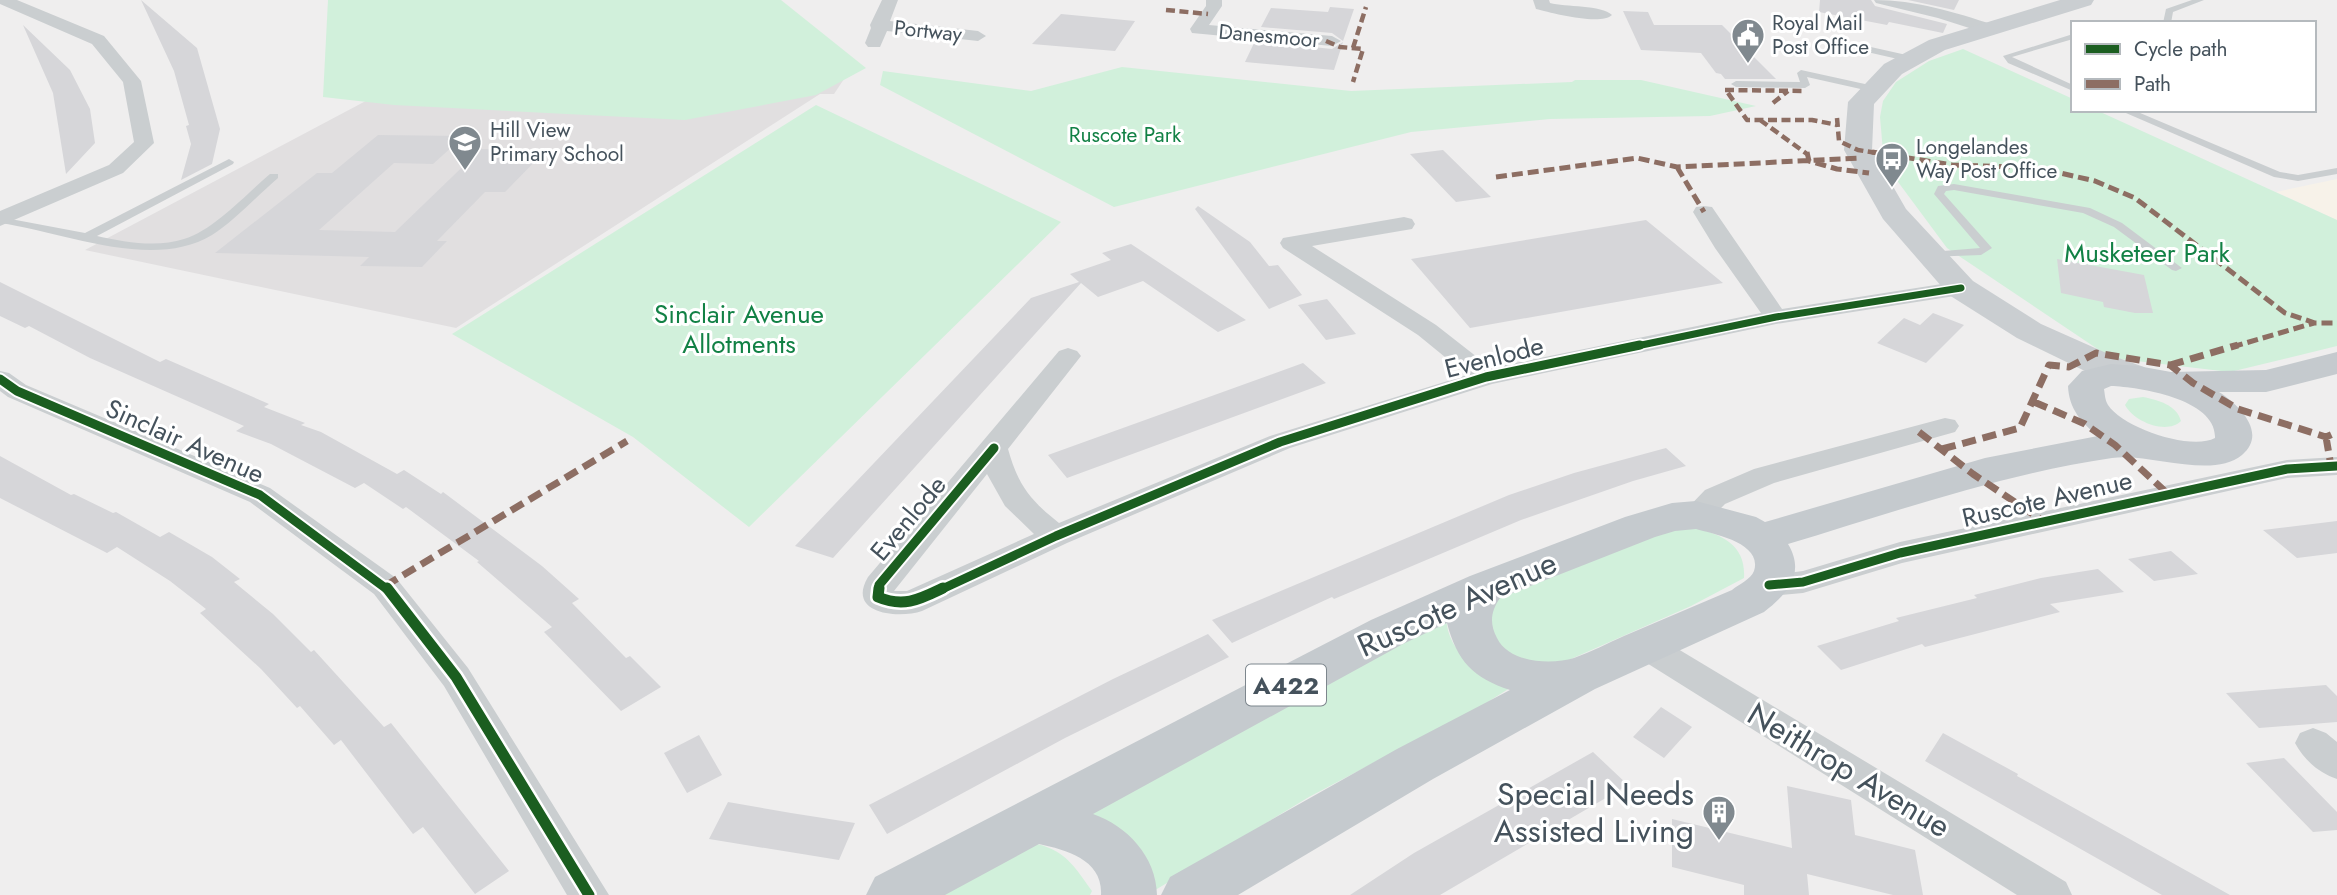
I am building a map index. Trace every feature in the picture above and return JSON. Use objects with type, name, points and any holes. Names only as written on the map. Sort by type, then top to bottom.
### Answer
[{"type":"main road","name":"Ruscote Avenue","points":[[2038,460],[2085,424],[2086,386],[2095,379],[2111,375],[2266,381],[2337,363]]},
{"type":"main road","name":"Ruscote Avenue","points":[[894,895],[1387,632],[1485,587],[1640,527],[1672,517],[1696,515],[1741,527],[1761,538],[1973,474],[2038,460],[2115,445],[2187,453],[2224,450],[2233,443],[2236,433],[2232,422],[2205,399],[2148,378]]},
{"type":"main road","name":"Ruscote Avenue","points":[[2232,422],[2244,396],[2266,381]]},
{"type":"main road","name":"Ruscote Avenue","points":[[2086,401],[2100,419],[2117,431],[2164,449]]},
{"type":"main road","points":[[1761,538],[1773,554],[1776,570],[1769,585]]},
{"type":"main road","name":"Ruscote Avenue","points":[[1189,895],[1415,764],[1578,676],[1748,601],[1769,585]]},
{"type":"main road","points":[[1485,587],[1471,606],[1469,622],[1474,640],[1486,659],[1511,673],[1541,680],[1578,676]]},
{"type":"main road","points":[[1034,820],[1067,827],[1102,841],[1119,859],[1130,888],[1129,895]]},
{"type":"street","points":[[0,220],[116,169],[144,143],[132,82],[98,40],[3,0]]},
{"type":"street","name":"Portway","points":[[874,43],[878,25],[890,0]]},
{"type":"street","name":"Danesmoor","points":[[1214,0],[1214,6],[1198,29],[1332,41]]},
{"type":"street","points":[[1541,0],[1542,6],[1562,11],[1604,15]]},
{"type":"street","points":[[1882,0],[1943,14],[1988,29]]},
{"type":"street","points":[[2083,0],[1937,44],[1893,69],[1861,102],[1858,150],[1860,158],[1894,213],[1961,288],[2029,331],[2100,364],[2148,378]]},
{"type":"street","name":"Portway","points":[[878,25],[978,36]]},
{"type":"street","points":[[1704,212],[1726,248],[1776,317]]},
{"type":"street","name":"Evenlode","points":[[1404,223],[1291,243],[1427,330],[1486,377]]},
{"type":"street","name":"Evenlode","points":[[1068,356],[879,585],[878,597],[892,603],[911,603],[1056,536],[1280,442],[1486,377],[1776,317],[1961,288]]},
{"type":"street","points":[[2029,331],[2069,367],[2086,401]]},
{"type":"street","name":"Sinclair Avenue","points":[[0,379],[17,391],[260,495],[385,586],[456,677],[589,895]]},
{"type":"street","name":"Ruscote Avenue","points":[[1696,515],[1715,497],[1764,476],[1945,426]]},
{"type":"street","points":[[994,448],[1003,484],[1022,509],[1056,536]]},
{"type":"street","name":"Ruscote Avenue","points":[[1769,585],[1803,582],[1900,554],[2287,469],[2337,466]]},
{"type":"street","name":"Neithrop Avenue","points":[[1646,646],[2052,895]]},
{"type":"lane","points":[[2167,21],[2169,11],[2200,0]]},
{"type":"lane","points":[[2071,37],[2007,56],[2011,61],[2071,87]]},
{"type":"lane","points":[[1835,42],[1911,59]]},
{"type":"lane","points":[[1736,84],[1805,85],[1801,73],[1874,89]]},
{"type":"lane","points":[[2129,112],[2278,175],[2298,178],[2337,171]]},
{"type":"lane","points":[[89,236],[229,162]]},
{"type":"lane","points":[[0,220],[27,222],[148,246],[184,243],[209,232],[274,176]]},
{"type":"lane","points":[[1931,255],[1981,252],[1986,248],[1939,194],[1942,188],[1954,187],[2103,215],[2175,268]]},
{"type":"shaded area","name":"Hill View Primary School","points":[[556,0],[846,76],[834,94],[820,94],[456,328],[85,250]]},
{"type":"shaded area","points":[[2337,179],[2337,220],[2276,192]]},
{"type":"green space","points":[[328,0],[781,0],[866,68],[816,95],[685,120],[394,105],[323,97]]},
{"type":"green space","name":"Musketeer Park","points":[[1963,49],[2071,98],[2071,112],[2100,112],[2337,220],[2337,346],[2230,372],[2111,358],[1947,248],[1884,163],[1880,117],[1883,101],[1896,82],[1929,61]]},
{"type":"green space","name":"Ruscote Park","points":[[1122,67],[1351,91],[1575,80],[1641,80],[1756,106],[1710,116],[1550,119],[1411,132],[1114,207],[880,85],[883,71],[1031,91]]},
{"type":"green space","name":"Sinclair Avenue Allotments","points":[[816,105],[1061,222],[749,527],[633,437],[452,334]]},
{"type":"green space","points":[[2143,397],[2171,407],[2181,421],[2168,427],[2160,427],[2136,417],[2125,405],[2129,399]]},
{"type":"green space","points":[[1695,528],[1724,538],[1737,550],[1744,567],[1744,578],[1691,606],[1562,663],[1520,662],[1494,644],[1487,613],[1494,600],[1663,532]]},
{"type":"green space","points":[[1446,617],[1448,631],[1460,652],[1478,668],[1513,686],[1483,705],[1309,797],[1147,895],[1073,808]]},
{"type":"green space","points":[[1024,841],[1048,847],[1064,857],[1092,891],[1090,895],[921,895]]},
{"type":"building","points":[[141,0],[197,48],[220,129],[212,164],[181,180],[191,144],[186,126],[189,125],[174,71]]},
{"type":"building","points":[[1820,0],[1871,0],[1875,6],[1947,24],[1943,33],[1889,22],[1887,25],[1819,12]]},
{"type":"building","points":[[1908,0],[1959,0],[1954,10]]},
{"type":"building","points":[[1330,7],[1354,9],[1343,41],[1332,33],[1261,27],[1271,8],[1328,12]]},
{"type":"building","points":[[1623,11],[1648,12],[1654,25],[1722,25],[1776,79],[1725,79],[1716,73],[1701,53],[1641,50]]},
{"type":"building","points":[[1061,14],[1135,21],[1115,51],[1032,44]]},
{"type":"building","points":[[23,25],[70,70],[90,109],[95,143],[66,174],[53,93]]},
{"type":"building","points":[[1255,41],[1332,49],[1343,42],[1334,70],[1245,62]]},
{"type":"building","points":[[378,135],[464,136],[433,164],[394,163],[319,230],[395,232],[481,149],[545,151],[505,192],[485,192],[437,241],[447,241],[422,267],[360,266],[369,257],[215,253],[317,173],[332,173]]},
{"type":"building","points":[[1443,150],[1491,197],[1456,202],[1410,154]]},
{"type":"building","points":[[1198,206],[1250,242],[1269,266],[1278,265],[1302,295],[1269,309],[1195,209]]},
{"type":"building","points":[[1646,220],[1723,283],[1470,328],[1411,259]]},
{"type":"building","points":[[1131,244],[1246,320],[1218,332],[1143,281],[1098,297],[1081,283],[833,558],[795,546],[1031,298],[1079,282],[1070,274],[1111,260],[1102,253]]},
{"type":"building","points":[[2057,259],[2144,275],[2153,313],[2135,313],[2104,307],[2103,302],[2061,293]]},
{"type":"building","points":[[0,282],[160,362],[166,359],[269,404],[264,407],[305,423],[301,425],[321,432],[397,474],[404,470],[441,494],[443,492],[542,566],[579,599],[572,603],[626,658],[630,656],[661,687],[621,711],[544,632],[552,627],[477,562],[479,561],[406,507],[403,509],[364,483],[355,488],[271,444],[236,431],[244,426],[90,358],[29,326],[25,328],[0,316]]},
{"type":"building","points":[[1327,299],[1356,334],[1326,340],[1298,305]]},
{"type":"building","points":[[1933,313],[1964,325],[1926,363],[1877,343],[1904,318],[1920,325]]},
{"type":"building","points":[[1303,363],[1326,383],[1067,478],[1048,455]]},
{"type":"building","points":[[1666,448],[1686,466],[1633,481],[1521,520],[1334,599],[1332,597],[1232,643],[1212,620],[1509,495],[1574,473]]},
{"type":"building","points":[[0,456],[71,495],[116,512],[160,537],[169,532],[212,557],[240,579],[234,582],[273,614],[311,652],[314,650],[384,727],[391,723],[509,871],[475,894],[423,827],[413,834],[341,740],[334,745],[300,706],[297,708],[261,669],[200,613],[206,609],[170,581],[117,547],[107,553],[0,498]]},
{"type":"building","points":[[2337,521],[2337,553],[2297,558],[2263,530]]},
{"type":"building","points":[[2171,551],[2198,574],[2154,581],[2128,559]]},
{"type":"building","points":[[2098,569],[2124,592],[2050,604],[2060,612],[1925,647],[1922,644],[1841,670],[1817,646],[1899,621],[1896,618],[1977,598],[1974,595],[2041,578]]},
{"type":"building","points":[[1208,634],[1229,657],[1065,738],[887,834],[869,805],[1113,679]]},
{"type":"building","points":[[2326,685],[2337,696],[2337,722],[2259,728],[2226,693]]},
{"type":"building","points":[[1661,707],[1692,727],[1664,758],[1633,737]]},
{"type":"building","points":[[1943,733],[2230,895],[2162,895],[1925,761]]},
{"type":"building","points":[[699,735],[722,775],[687,793],[664,753]]},
{"type":"building","points":[[1593,752],[1628,785],[1440,895],[1350,895],[1414,853]]},
{"type":"building","points":[[2284,758],[2337,812],[2337,830],[2313,832],[2246,763]]},
{"type":"building","name":"Special Needs Assisted Living","points":[[1787,786],[1851,800],[1855,835],[1915,850],[1923,895],[1893,895],[1807,874],[1809,895],[1744,895],[1744,885],[1672,867],[1672,819],[1792,848]]},
{"type":"building","points":[[728,802],[855,823],[839,860],[709,839]]},
{"type":"marked path","points":[[1353,48],[1366,7]]},
{"type":"marked path","points":[[1166,10],[1208,14]]},
{"type":"marked path","points":[[1326,41],[1340,47],[1363,49],[1353,82]]},
{"type":"marked path","points":[[1725,90],[1805,91]]},
{"type":"marked path","points":[[1773,103],[1788,91]]},
{"type":"marked path","points":[[1728,93],[1747,120],[1812,120],[1838,125]]},
{"type":"marked path","points":[[1837,118],[1839,141],[1858,150],[1952,165],[2014,167],[2056,172],[2095,181],[2135,198],[2285,313],[2315,323],[2337,323]]},
{"type":"marked path","points":[[1760,120],[1807,152],[1809,161],[1837,169],[1869,173]]},
{"type":"marked path","points":[[1496,177],[1637,158],[1677,167],[1860,158]]},
{"type":"marked path","points":[[1677,167],[1704,212]]},
{"type":"marked path","points":[[2170,365],[2314,323]]},
{"type":"marked path","points":[[1942,449],[2020,428],[2049,365],[2069,367],[2096,353],[2170,365],[2193,383],[2238,409],[2326,437],[2337,432]]},
{"type":"marked path","points":[[2034,402],[2085,424],[2115,445],[2168,494]]},
{"type":"marked path","points":[[1919,432],[1973,474],[2043,521]]},
{"type":"marked path","points":[[2326,437],[2331,466]]},
{"type":"marked path","points":[[385,586],[627,441]]},
{"type":"cycle path","points":[[994,448],[879,585],[878,597],[892,603],[911,603],[1056,536],[1280,442],[1486,377],[1776,317],[1961,288]]},
{"type":"cycle path","points":[[0,379],[17,391],[260,495],[385,586],[456,677],[589,895]]},
{"type":"cycle path","points":[[1769,585],[1803,582],[1900,553],[2287,469],[2337,466]]},
{"type":"place","name":"Royal Mail Post Office","points":[[1748,65]]},
{"type":"place","name":"Hill View Primary School","points":[[465,172]]},
{"type":"place","name":"Longelandes Way Post Office","points":[[1892,189]]},
{"type":"place","name":"Special Needs Assisted Living","points":[[1719,842]]}]
